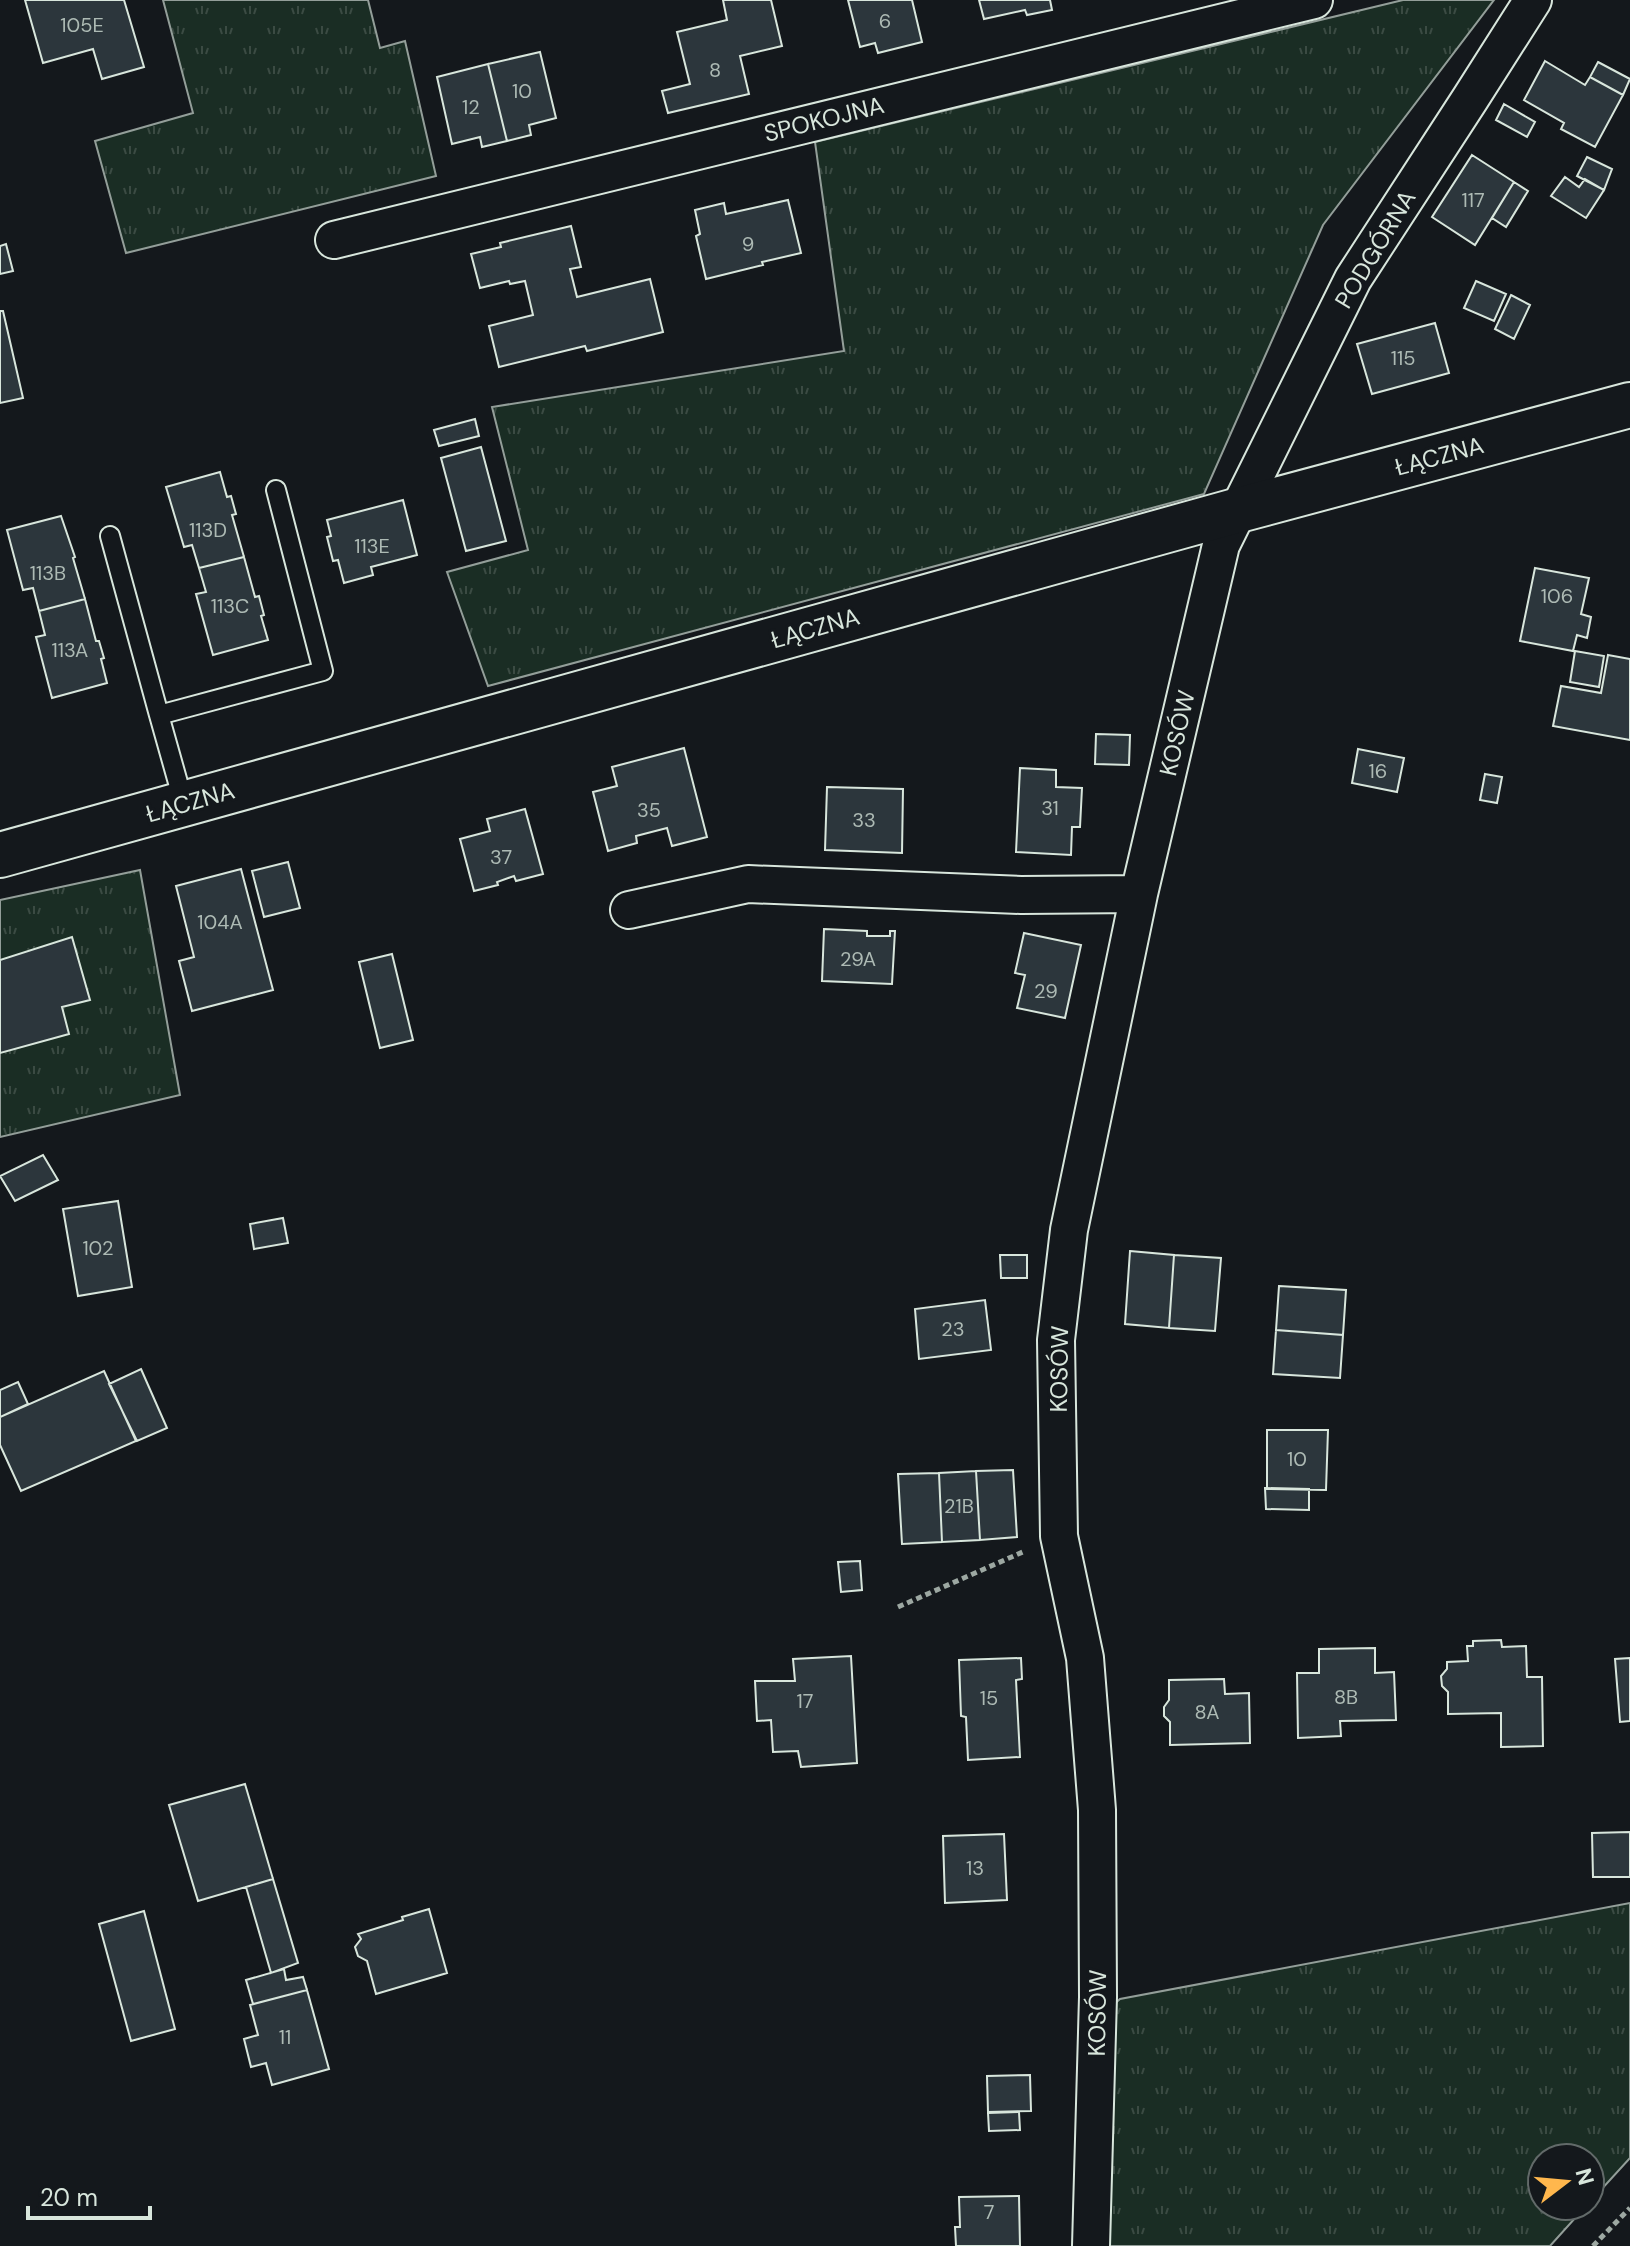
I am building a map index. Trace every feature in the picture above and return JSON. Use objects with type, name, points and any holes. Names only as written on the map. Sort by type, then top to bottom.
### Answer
[{"type":"street","name":"SPOKOJNA","points":[[334,240],[1314,0]]},
{"type":"street","name":"PODGÓRNA","points":[[1239,510],[1353,279],[1533,0]]},
{"type":"street","name":"ŁĄCZNA","points":[[0,855],[1239,510],[1630,405]]},
{"type":"street","name":"KOSÓW","points":[[1091,2246],[1098,1997],[1097,1810],[1085,1658],[1059,1536],[1056,1340],[1069,1230],[1139,894],[1221,545],[1239,510]]},
{"type":"street","points":[[629,910],[748,884],[1021,895],[1139,894]]},
{"type":"lane","points":[[159,715],[323,671],[276,490]]},
{"type":"lane","points":[[110,536],[184,804]]},
{"type":"path","points":[[898,1607],[1059,1536]]},
{"type":"path","points":[[1593,2246],[1630,2208]]},
{"type":"green space","points":[[163,0],[368,0],[380,48],[405,41],[436,176],[126,253],[95,141],[193,113]]},
{"type":"green space","points":[[1403,0],[1494,0],[1323,225],[1204,494],[488,686],[447,572],[528,550],[492,407],[844,351],[815,142]]},
{"type":"green space","points":[[140,870],[180,1095],[0,1137],[0,900]]},
{"type":"green space","points":[[1630,1903],[1630,2158],[1606,2184],[1606,2142],[1526,2142],[1526,2222],[1572,2222],[1550,2246],[1094,2246],[1087,2028],[1120,1999]]},
{"type":"building","points":[[25,0],[124,0],[144,67],[102,79],[93,49],[43,63]]},
{"type":"building","points":[[723,0],[771,0],[782,46],[740,56],[749,94],[668,113],[662,91],[690,84],[677,32],[727,20]]},
{"type":"building","points":[[848,0],[912,0],[922,42],[878,53],[875,43],[860,47]]},
{"type":"building","points":[[979,0],[1050,0],[1052,10],[1027,15],[1025,10],[984,19]]},
{"type":"building","points":[[540,52],[556,118],[529,125],[531,135],[507,141],[488,64]]},
{"type":"building","points":[[1545,61],[1585,85],[1590,77],[1623,95],[1595,147],[1561,129],[1564,123],[1524,100]]},
{"type":"building","points":[[1598,62],[1630,79],[1623,95],[1590,77]]},
{"type":"building","points":[[488,64],[507,141],[482,147],[480,137],[452,144],[437,77]]},
{"type":"building","points":[[1504,104],[1535,122],[1527,137],[1496,120]]},
{"type":"building","points":[[1472,155],[1514,182],[1475,245],[1432,217]]},
{"type":"building","points":[[1587,157],[1612,169],[1604,190],[1577,176]]},
{"type":"building","points":[[1565,177],[1579,187],[1585,179],[1604,190],[1586,218],[1551,196]]},
{"type":"building","points":[[1514,182],[1528,191],[1506,227],[1492,218]]},
{"type":"building","points":[[788,200],[801,253],[706,279],[696,236],[700,234],[695,210],[724,203],[726,214]]},
{"type":"building","points":[[571,226],[581,267],[570,269],[577,297],[650,279],[663,332],[587,351],[585,346],[499,367],[489,326],[533,315],[525,281],[510,284],[509,281],[480,288],[471,254],[501,247],[500,243]]},
{"type":"building","points":[[6,244],[13,271],[0,274],[0,246]]},
{"type":"building","points":[[1476,281],[1506,294],[1494,321],[1464,308]]},
{"type":"building","points":[[1511,295],[1530,305],[1514,339],[1495,329]]},
{"type":"building","points":[[0,311],[3,311],[23,398],[0,403]]},
{"type":"building","points":[[1435,323],[1449,373],[1372,394],[1357,344]]},
{"type":"building","points":[[475,419],[479,436],[439,446],[434,430]]},
{"type":"building","points":[[481,447],[506,541],[466,551],[441,458]]},
{"type":"building","points":[[220,472],[227,497],[231,496],[236,514],[232,515],[244,557],[199,568],[192,545],[184,547],[166,487]]},
{"type":"building","points":[[403,500],[417,555],[371,567],[373,575],[344,583],[338,560],[333,561],[327,537],[331,536],[327,520]]},
{"type":"building","points":[[61,516],[85,599],[39,611],[33,588],[23,590],[7,530]]},
{"type":"building","points":[[244,557],[255,597],[259,596],[268,640],[213,655],[196,594],[206,592],[199,568]]},
{"type":"building","points":[[1535,568],[1589,578],[1581,614],[1591,617],[1587,638],[1577,635],[1573,651],[1520,641]]},
{"type":"building","points":[[85,599],[96,641],[99,641],[104,658],[101,659],[107,683],[52,698],[36,637],[45,635],[39,611]]},
{"type":"building","points":[[1575,651],[1604,656],[1599,687],[1570,682]]},
{"type":"building","points":[[1608,655],[1630,659],[1630,740],[1553,726],[1561,686],[1601,693]]},
{"type":"building","points":[[1096,734],[1130,735],[1129,765],[1095,764]]},
{"type":"building","points":[[684,748],[707,837],[672,846],[667,828],[636,836],[637,843],[608,851],[593,792],[617,786],[612,767]]},
{"type":"building","points":[[1358,749],[1404,758],[1397,792],[1352,783]]},
{"type":"building","points":[[1020,768],[1056,770],[1056,787],[1082,788],[1080,827],[1072,827],[1071,855],[1016,852]]},
{"type":"building","points":[[1485,774],[1502,777],[1497,803],[1480,800]]},
{"type":"building","points":[[827,787],[903,789],[902,853],[825,850]]},
{"type":"building","points":[[525,809],[543,874],[516,881],[514,876],[497,882],[498,885],[474,891],[460,839],[490,831],[487,819]]},
{"type":"building","points":[[288,862],[300,908],[264,917],[252,871]]},
{"type":"building","points":[[241,869],[273,990],[192,1011],[179,961],[194,957],[176,886]]},
{"type":"building","points":[[824,929],[867,931],[867,936],[890,936],[890,931],[895,931],[892,984],[822,981]]},
{"type":"building","points":[[1024,933],[1081,945],[1065,1018],[1017,1008],[1025,975],[1015,973]]},
{"type":"building","points":[[72,937],[90,1000],[62,1007],[69,1034],[0,1053],[0,960]]},
{"type":"building","points":[[392,954],[413,1040],[380,1048],[359,962]]},
{"type":"building","points":[[43,1155],[58,1180],[15,1201],[0,1176]]},
{"type":"building","points":[[118,1201],[132,1287],[78,1296],[63,1209]]},
{"type":"building","points":[[283,1218],[288,1243],[254,1249],[250,1224]]},
{"type":"building","points":[[1130,1251],[1174,1255],[1169,1328],[1125,1324]]},
{"type":"building","points":[[1000,1255],[1027,1255],[1027,1278],[1001,1278]]},
{"type":"building","points":[[1174,1255],[1221,1258],[1215,1331],[1169,1328]]},
{"type":"building","points":[[1279,1286],[1346,1290],[1343,1335],[1276,1330]]},
{"type":"building","points":[[985,1300],[991,1350],[919,1359],[915,1309]]},
{"type":"building","points":[[1276,1330],[1343,1335],[1340,1378],[1273,1374]]},
{"type":"building","points":[[141,1369],[167,1428],[137,1441],[109,1384]]},
{"type":"building","points":[[104,1371],[136,1441],[21,1491],[0,1445],[0,1417]]},
{"type":"building","points":[[18,1382],[28,1404],[0,1417],[0,1390]]},
{"type":"building","points":[[1267,1430],[1328,1430],[1326,1490],[1267,1489]]},
{"type":"building","points":[[1013,1470],[1017,1537],[980,1540],[976,1471]]},
{"type":"building","points":[[976,1471],[980,1540],[942,1542],[939,1473]]},
{"type":"building","points":[[939,1473],[942,1542],[902,1544],[898,1474]]},
{"type":"building","points":[[1265,1488],[1309,1489],[1309,1510],[1266,1509]]},
{"type":"building","points":[[860,1561],[862,1590],[841,1592],[838,1562]]},
{"type":"building","points":[[1501,1640],[1502,1647],[1526,1646],[1527,1677],[1542,1677],[1543,1746],[1501,1747],[1501,1713],[1448,1714],[1448,1692],[1442,1686],[1441,1676],[1447,1669],[1447,1662],[1468,1661],[1467,1646],[1473,1646],[1473,1641]]},
{"type":"building","points":[[1375,1648],[1375,1673],[1394,1672],[1396,1720],[1340,1721],[1341,1736],[1298,1738],[1297,1673],[1319,1673],[1319,1649]]},
{"type":"building","points":[[851,1656],[857,1763],[801,1767],[798,1751],[773,1752],[771,1720],[757,1721],[755,1681],[795,1681],[793,1659]]},
{"type":"building","points":[[1021,1658],[1022,1679],[1016,1680],[1020,1757],[968,1760],[966,1717],[961,1716],[959,1660]]},
{"type":"building","points":[[1630,1658],[1630,1721],[1620,1722],[1615,1659]]},
{"type":"building","points":[[1224,1679],[1225,1694],[1249,1693],[1250,1743],[1170,1745],[1170,1722],[1164,1716],[1164,1707],[1169,1700],[1169,1680]]},
{"type":"building","points":[[245,1784],[273,1879],[198,1901],[169,1805]]},
{"type":"building","points":[[1630,1832],[1630,1877],[1593,1877],[1592,1833]]},
{"type":"building","points":[[1004,1834],[1007,1900],[945,1903],[943,1836]]},
{"type":"building","points":[[273,1879],[298,1963],[271,1973],[246,1887]]},
{"type":"building","points":[[429,1909],[447,1973],[376,1994],[367,1961],[358,1956],[355,1947],[361,1939],[358,1934]]},
{"type":"building","points":[[144,1911],[175,2029],[131,2041],[99,1924]]},
{"type":"building","points":[[284,1969],[286,1980],[303,1977],[307,1990],[253,2004],[246,1980]]},
{"type":"building","points":[[307,1990],[329,2069],[272,2085],[266,2063],[251,2067],[244,2039],[258,2035],[250,2005]]},
{"type":"building","points":[[1030,2075],[1031,2111],[988,2112],[987,2076]]},
{"type":"building","points":[[1019,2112],[1020,2130],[989,2131],[988,2113]]},
{"type":"building","points":[[1019,2196],[1020,2246],[956,2246],[955,2227],[960,2227],[959,2197]]}]
